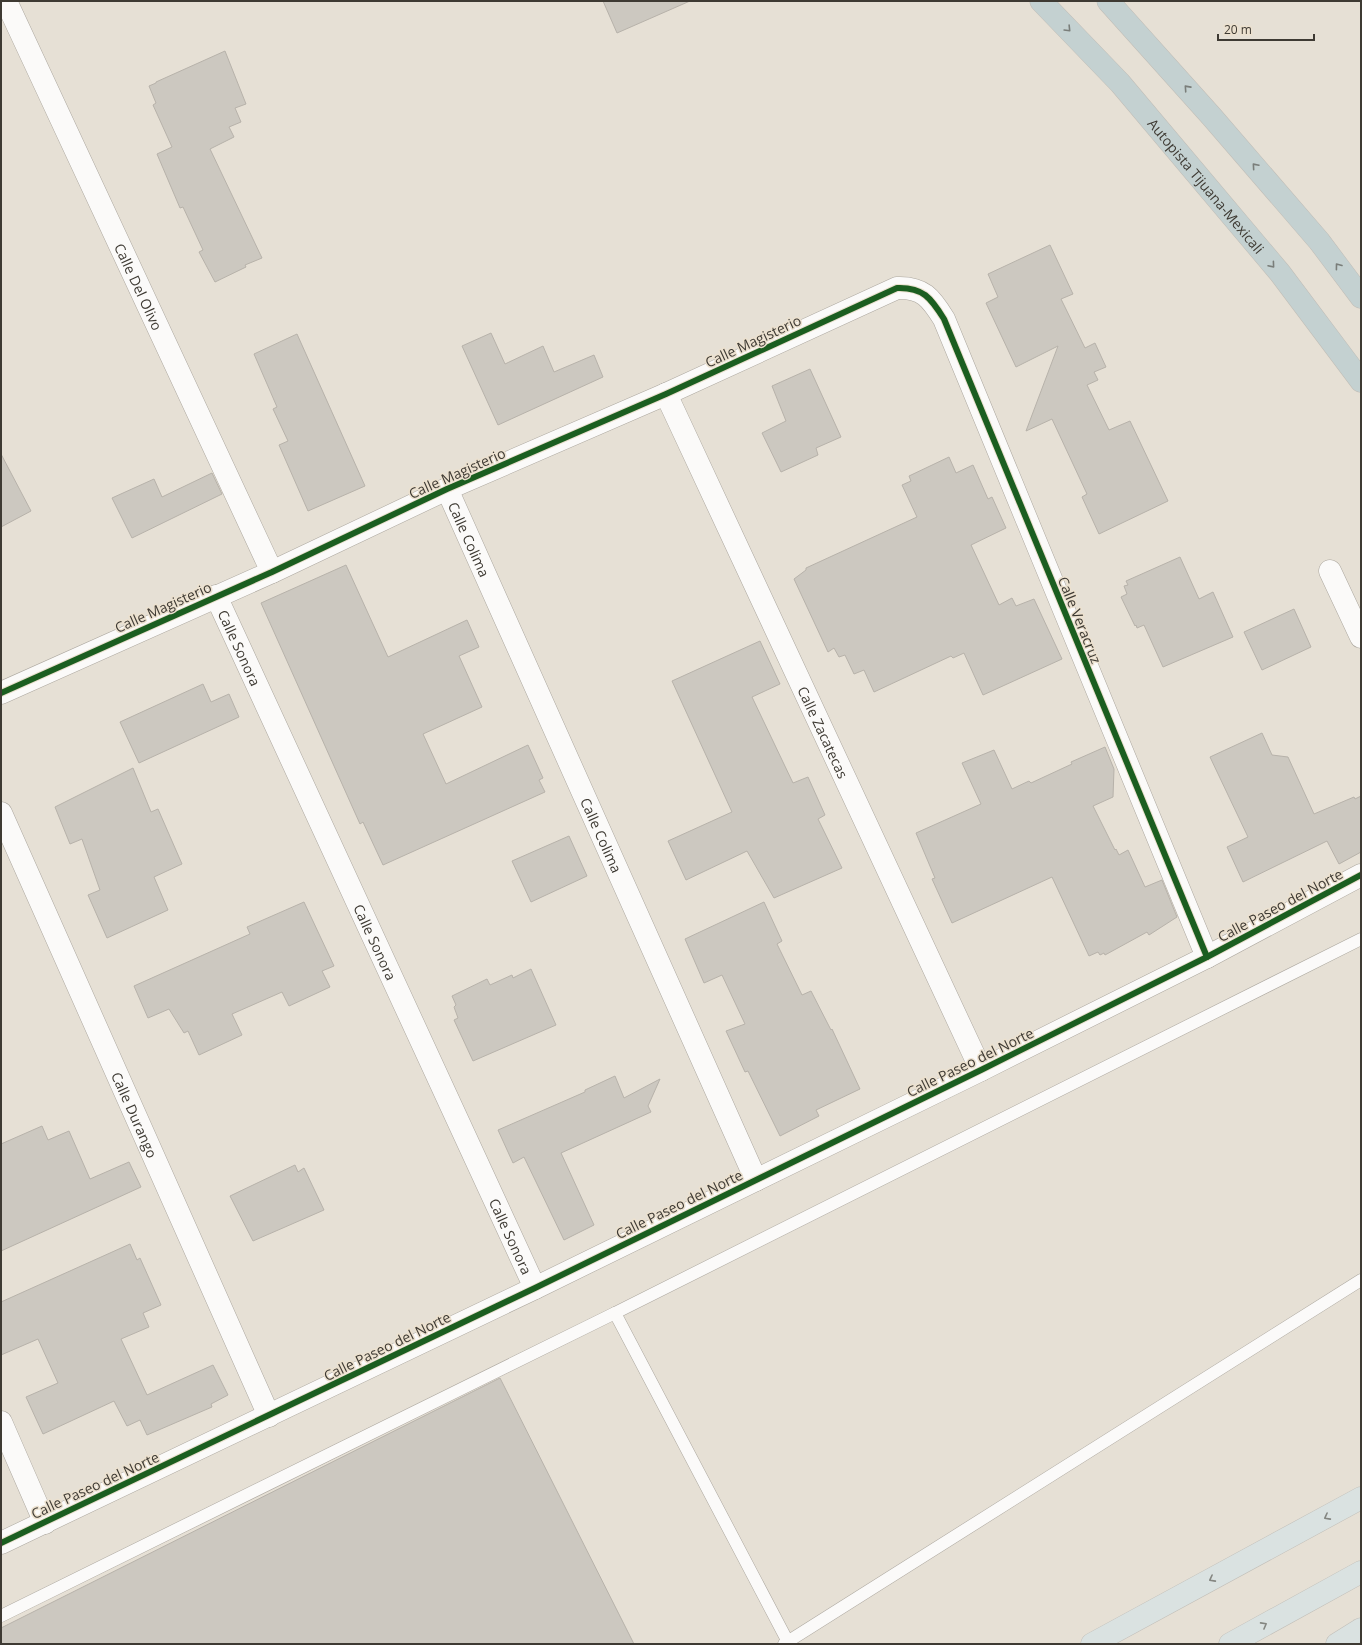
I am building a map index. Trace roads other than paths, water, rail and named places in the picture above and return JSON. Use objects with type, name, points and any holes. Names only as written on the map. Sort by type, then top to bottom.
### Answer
[{"type":"highway","name":"Autopista Tijuana-Mexicali","points":[[1041,1],[1120,83],[1280,273],[1361,381]]},
{"type":"highway","points":[[1108,1],[1212,117],[1319,241],[1361,297]]},
{"type":"main road","points":[[1092,1644],[1361,1498]]},
{"type":"main road","points":[[1230,1644],[1361,1572]]},
{"type":"main road","points":[[1337,1644],[1361,1629]]},
{"type":"street","name":"Calle Del Olivo","points":[[6,1],[272,572]]},
{"type":"street","name":"Calle Magisterio","points":[[1,693],[272,572],[447,489],[666,394],[896,288],[911,287],[925,295]]},
{"type":"street","name":"Calle Veracruz","points":[[925,295],[935,305],[944,320],[1207,957]]},
{"type":"street","name":"Calle Zacatecas","points":[[666,394],[981,1070]]},
{"type":"street","name":"Calle Colima","points":[[447,489],[756,1180]]},
{"type":"street","points":[[1330,571],[1361,637]]},
{"type":"street","name":"Calle Sonora","points":[[216,596],[535,1288]]},
{"type":"street","name":"Calle Durango","points":[[1,812],[269,1416]]},
{"type":"street","name":"Calle Paseo del Norte","points":[[1,1544],[535,1288],[981,1070],[1207,957],[1361,875]]},
{"type":"street","points":[[1,1422],[45,1523]]},
{"type":"lane","points":[[1,1616],[614,1313],[1361,939]]},
{"type":"lane","points":[[614,1313],[786,1643],[1361,1280]]}]
